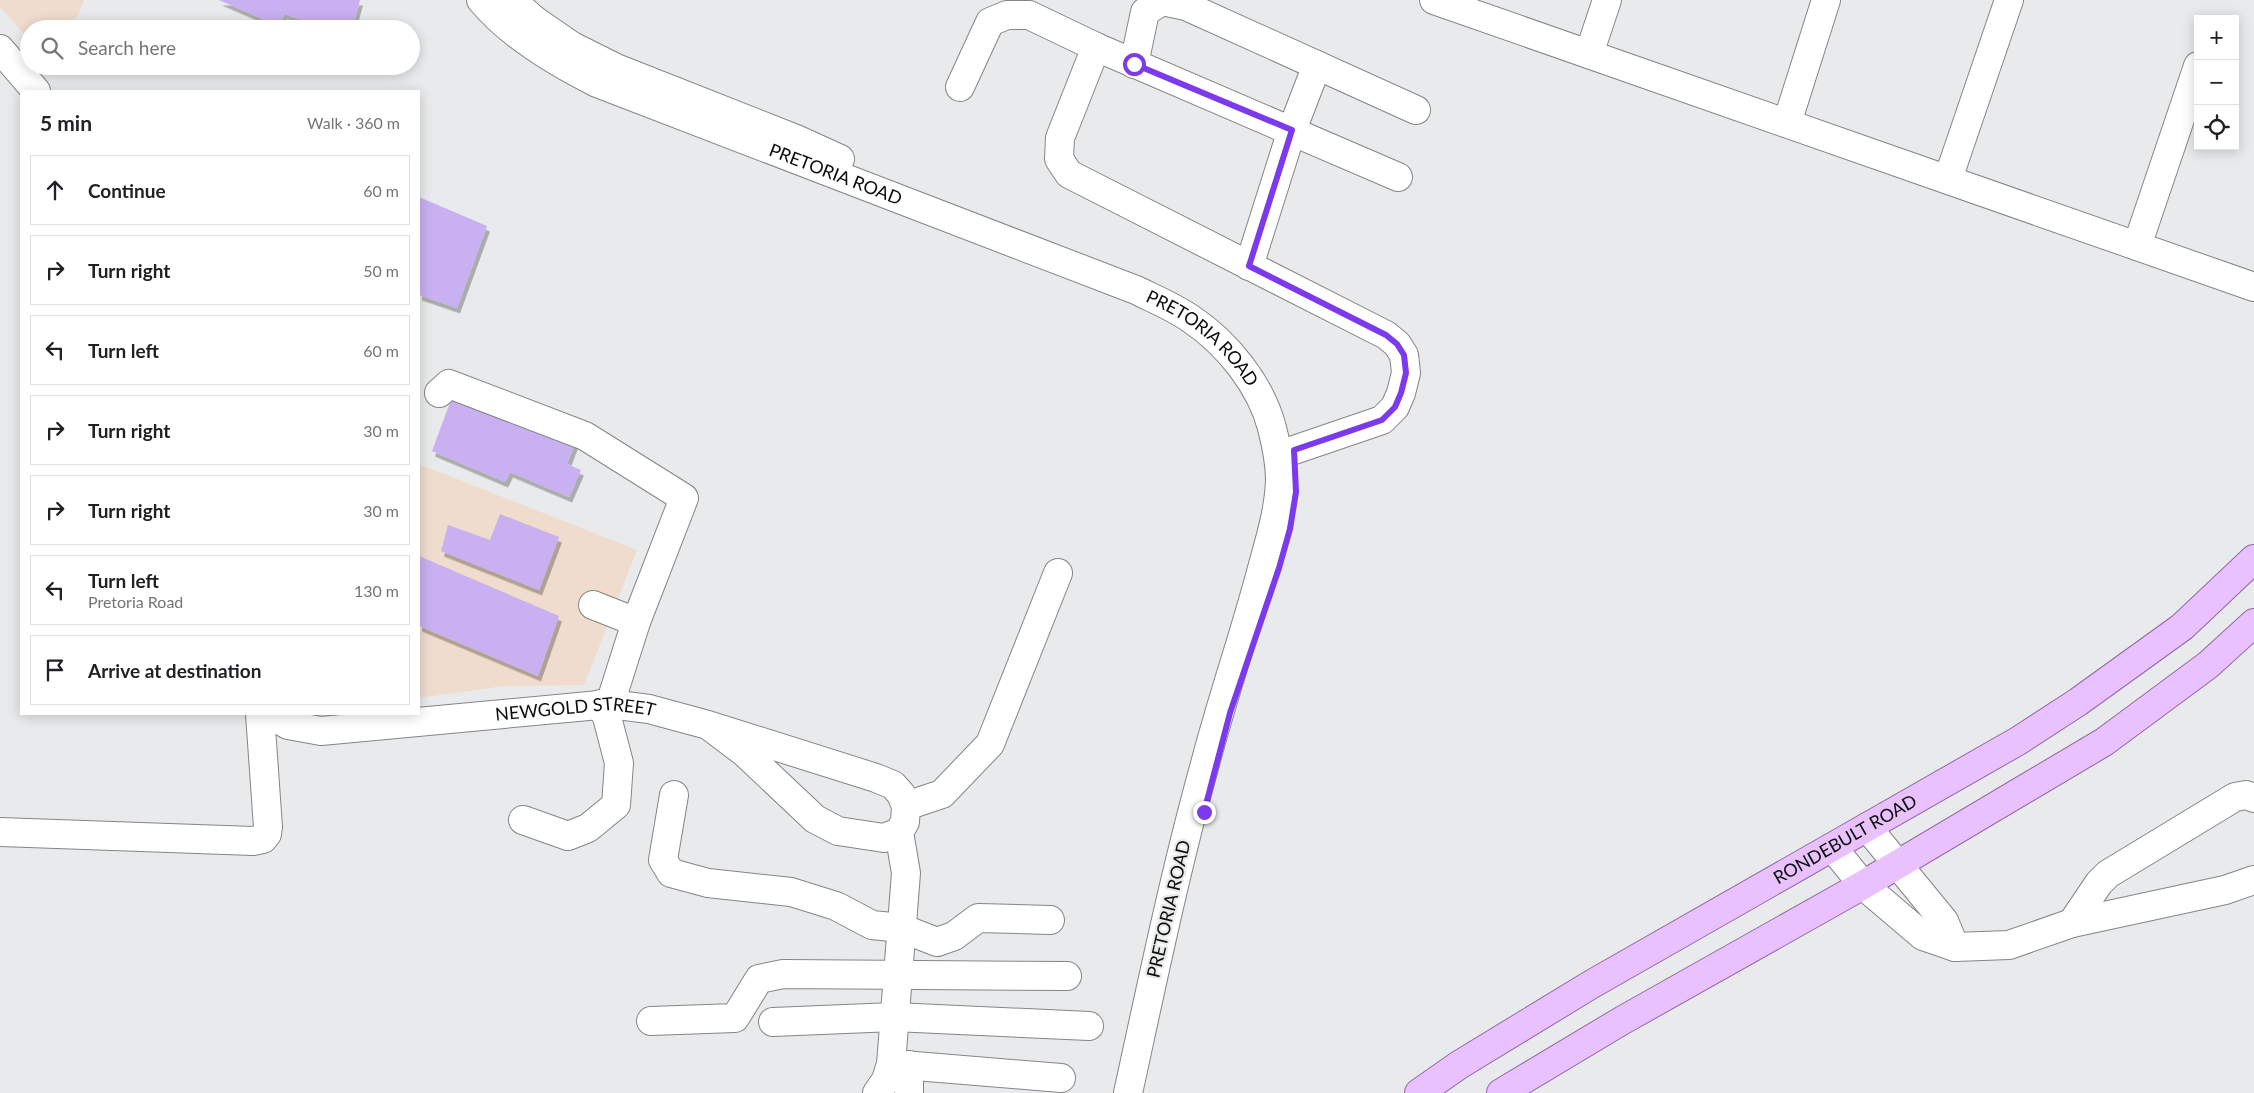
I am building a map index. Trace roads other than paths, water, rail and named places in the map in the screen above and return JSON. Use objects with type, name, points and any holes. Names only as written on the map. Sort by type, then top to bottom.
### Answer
[{"type":"main road","name":"RONDEBULT ROAD","points":[[1419,1093],[1459,1065],[1592,984],[2018,741],[2078,702],[2182,627],[2254,559]]},
{"type":"main road","points":[[1501,1093],[1623,1020],[1863,885],[2104,742],[2208,665],[2254,623]]},
{"type":"street","name":"PRETORIA ROAD","points":[[481,0],[524,39],[562,66],[585,65],[616,68],[796,139],[905,188],[1164,288],[1192,302],[1218,320],[1248,348],[1272,382],[1280,423],[1278,503],[1253,600],[1204,764],[1142,1093]]},
{"type":"street","name":"PRETORIA ROAD","points":[[512,0],[533,19],[572,46],[585,65]]},
{"type":"street","points":[[1434,0],[2254,287]]},
{"type":"street","points":[[1589,54],[1607,0]]},
{"type":"street","points":[[1787,123],[1826,0]]},
{"type":"street","points":[[1948,179],[2009,0]]},
{"type":"street","points":[[1134,64],[1145,12],[1162,1],[1186,6],[1416,110]]},
{"type":"street","points":[[960,87],[990,22],[1006,15],[1029,15],[1134,64],[1398,176]]},
{"type":"street","points":[[1096,47],[1060,138],[1059,159],[1069,174],[1386,335],[1397,344],[1404,355],[1406,373],[1401,393],[1395,407],[1382,420],[1294,450]]},
{"type":"street","points":[[0,49],[20,72]]},
{"type":"street","points":[[1249,266],[1292,130],[1317,65]]},
{"type":"street","points":[[22,75],[35,90]]},
{"type":"street","points":[[2137,246],[2194,78]]},
{"type":"street","points":[[438,393],[449,384],[586,436],[684,498],[605,704],[619,763],[616,805],[588,828],[568,836],[523,820]]},
{"type":"street","name":"PRETORIA ROAD","points":[[1128,1093],[1216,760],[1290,529],[1296,492],[1294,450],[1280,423]]},
{"type":"street","points":[[708,725],[745,753],[815,818],[838,831],[860,836],[884,838],[902,819],[942,794],[990,744],[1058,573]]},
{"type":"street","points":[[593,605],[636,622]]},
{"type":"street","name":"NEWGOLD STREET","points":[[271,715],[288,725],[321,731],[364,720],[605,704],[649,709],[708,725],[893,785],[901,794],[902,819]]},
{"type":"street","points":[[0,832],[235,841],[263,839],[267,834],[268,827],[261,758],[260,715]]},
{"type":"street","points":[[674,795],[663,860],[672,873],[708,883],[791,892],[836,906],[872,925],[901,928],[937,942],[954,936],[978,918],[1050,920]]},
{"type":"street","points":[[2072,923],[2098,883],[2108,874],[2235,797],[2246,795],[2254,798]]},
{"type":"street","points":[[902,819],[906,873],[894,1017],[900,1065],[909,1093]]},
{"type":"street","points":[[1867,827],[1944,921],[1955,946]]},
{"type":"street","points":[[1833,848],[1863,885],[1923,936],[1955,946],[2009,945],[2072,923],[2225,890],[2254,880]]},
{"type":"street","points":[[651,1021],[735,1018],[759,979],[783,974],[1067,976]]},
{"type":"street","points":[[773,1022],[894,1017],[1089,1026]]},
{"type":"street","points":[[900,1065],[1061,1078]]},
{"type":"street","points":[[877,1093],[900,1065]]}]
